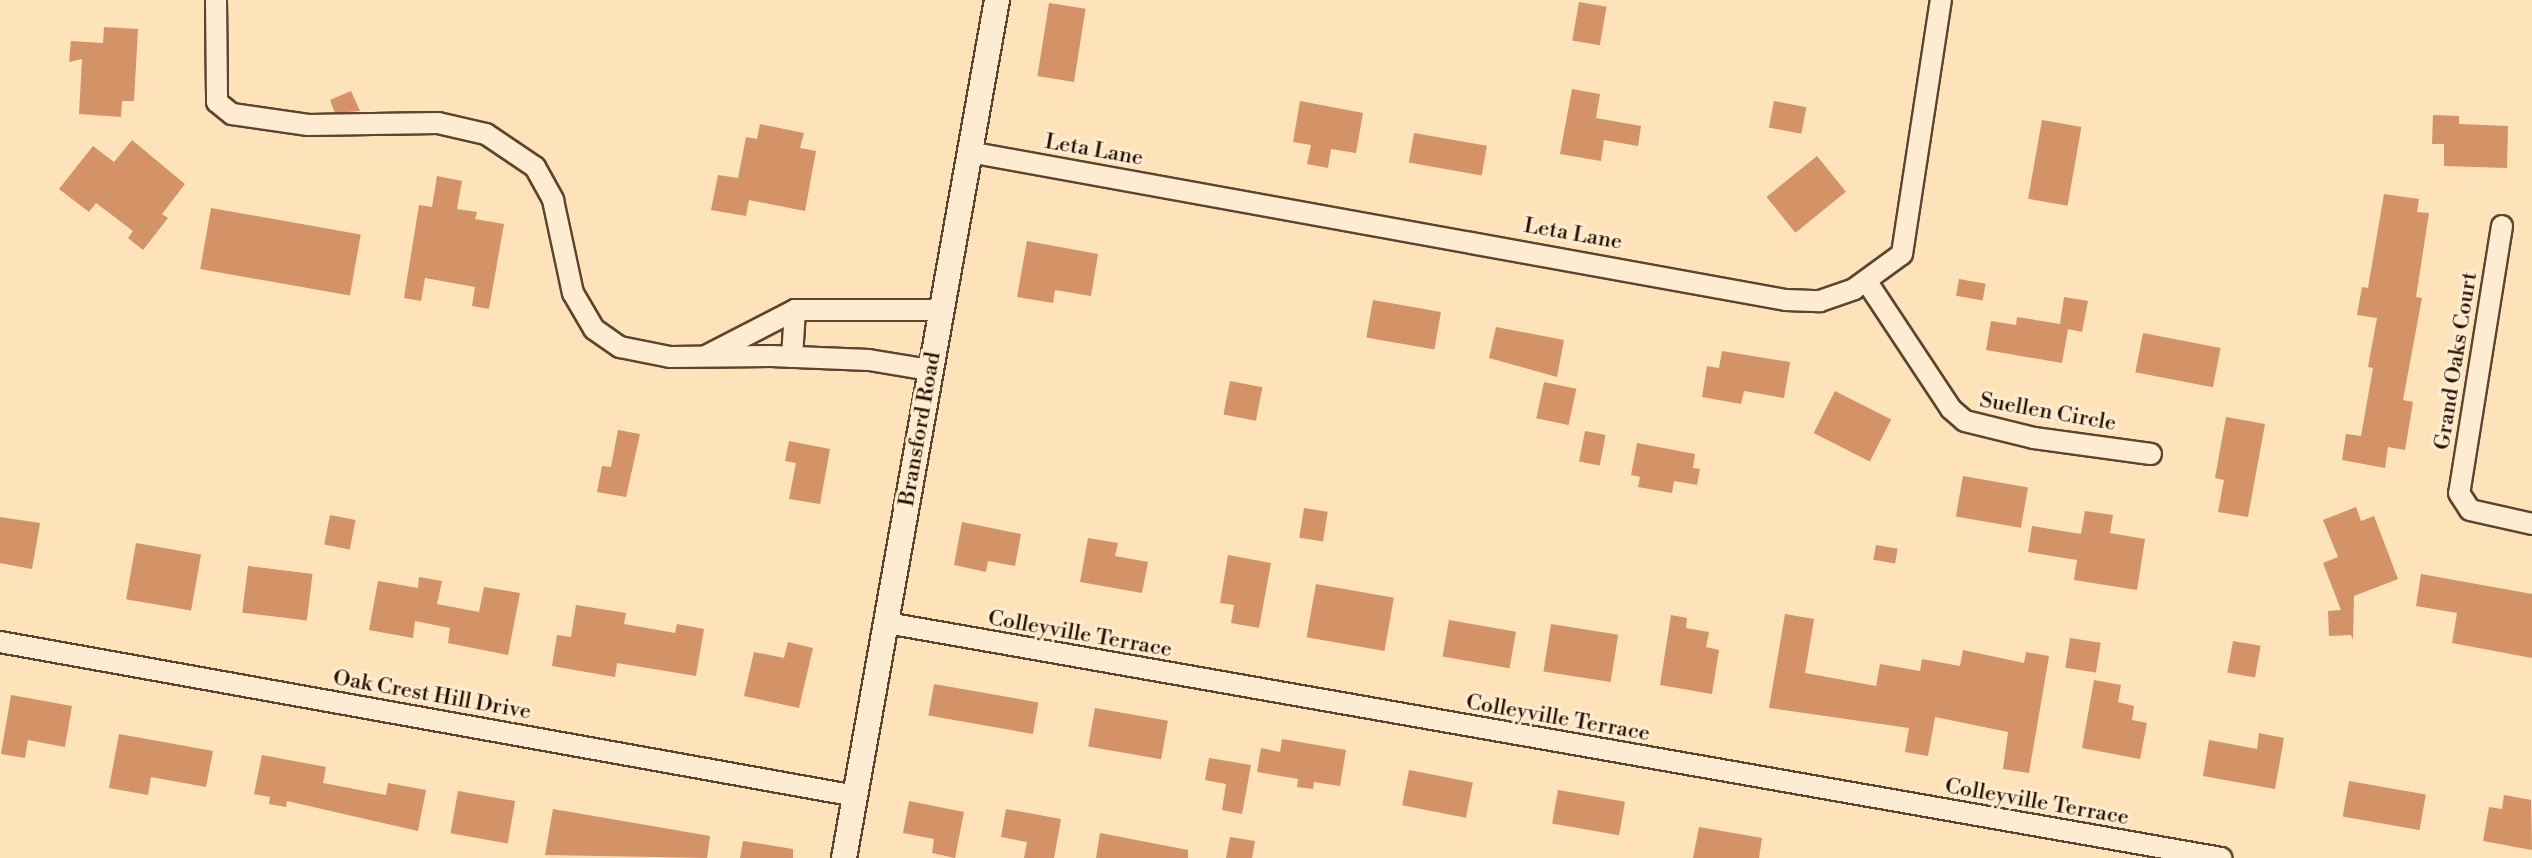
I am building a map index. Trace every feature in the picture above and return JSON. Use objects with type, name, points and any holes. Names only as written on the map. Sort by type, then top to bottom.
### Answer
[{"type":"street","points":[[216,0],[217,102],[232,114],[308,125],[438,123],[486,134],[535,167],[554,200],[573,292],[594,329],[620,347],[701,359],[792,357],[869,360],[930,370]]},
{"type":"street","name":"Bransford Road","points":[[844,858],[888,623],[930,370],[997,0]]},
{"type":"street","name":"Leta Lane","points":[[969,152],[1786,300],[1820,302],[1867,282],[1902,254],[1909,234],[1941,0]]},
{"type":"street","name":"Grand Oaks Court","points":[[2502,225],[2459,493],[2463,503],[2490,517],[2532,525]]},
{"type":"street","name":"Suellen Circle","points":[[1867,282],[1951,409],[1965,421],[2034,438],[2151,454]]},
{"type":"street","points":[[701,359],[795,309],[941,310]]},
{"type":"street","points":[[792,357],[795,309]]},
{"type":"street","name":"Colleyville Terrace","points":[[888,623],[2181,855],[2221,858]]},
{"type":"street","name":"Oak Crest Hill Drive","points":[[0,642],[856,796]]},
{"type":"building","points":[[1579,2],[1607,7],[1600,45],[1572,40]]},
{"type":"building","points":[[1049,3],[1086,9],[1074,82],[1037,76]]},
{"type":"building","points":[[104,27],[138,29],[134,101],[122,101],[121,117],[79,114],[82,59],[69,62],[71,41],[103,43]]},
{"type":"building","points":[[1572,89],[1600,94],[1596,118],[1641,126],[1638,146],[1604,140],[1601,161],[1560,154]]},
{"type":"building","points":[[351,91],[360,111],[335,113],[330,100]]},
{"type":"building","points":[[1300,101],[1363,113],[1356,153],[1331,149],[1328,168],[1307,164],[1311,145],[1293,142]]},
{"type":"building","points":[[1774,101],[1806,107],[1801,134],[1769,128]]},
{"type":"building","points":[[2433,115],[2459,116],[2459,124],[2508,126],[2507,168],[2444,166],[2444,144],[2432,144]]},
{"type":"building","points":[[2042,120],[2081,127],[2068,206],[2028,199]]},
{"type":"building","points":[[760,124],[804,133],[800,148],[816,151],[805,211],[749,200],[746,216],[711,210],[718,175],[738,178],[746,137],[757,139]]},
{"type":"building","points":[[1414,133],[1487,146],[1482,175],[1409,163]]},
{"type":"building","points":[[132,140],[185,184],[162,214],[168,218],[143,250],[128,238],[133,231],[96,203],[89,212],[59,189],[93,146],[114,162]]},
{"type":"building","points":[[1817,156],[1846,192],[1795,233],[1766,197]]},
{"type":"building","points":[[437,176],[462,181],[457,209],[477,212],[475,219],[504,224],[489,309],[472,306],[475,287],[425,278],[421,301],[404,298],[419,205],[432,207]]},
{"type":"building","points":[[2384,194],[2419,199],[2417,212],[2429,213],[2416,297],[2422,298],[2403,400],[2413,402],[2405,450],[2388,447],[2385,468],[2342,460],[2346,434],[2361,436],[2373,368],[2368,367],[2377,318],[2357,315],[2362,287],[2368,288]]},
{"type":"building","points":[[211,208],[361,234],[350,295],[200,269]]},
{"type":"building","points":[[1027,241],[1098,254],[1091,296],[1055,290],[1053,303],[1017,297]]},
{"type":"building","points":[[1959,279],[1986,284],[1983,300],[1956,296]]},
{"type":"building","points":[[2064,297],[2088,301],[2082,332],[2068,329],[2062,363],[1986,350],[1991,321],[2016,325],[2017,317],[2060,324]]},
{"type":"building","points":[[1373,300],[1441,312],[1434,349],[1366,337]]},
{"type":"building","points":[[1496,327],[1564,340],[1557,377],[1489,358]]},
{"type":"building","points":[[2143,333],[2221,348],[2213,387],[2135,372]]},
{"type":"building","points":[[1722,351],[1790,362],[1784,398],[1744,391],[1741,404],[1702,397],[1707,366],[1719,368]]},
{"type":"building","points":[[1230,381],[1262,387],[1256,421],[1224,414]]},
{"type":"building","points":[[1544,382],[1576,389],[1569,425],[1536,418]]},
{"type":"building","points":[[1835,391],[1891,420],[1870,461],[1814,433]]},
{"type":"building","points":[[2226,417],[2265,424],[2248,517],[2218,512],[2224,480],[2215,478]]},
{"type":"building","points":[[618,430],[640,434],[626,497],[597,492],[602,466],[611,467]]},
{"type":"building","points":[[1585,431],[1606,435],[1600,465],[1579,461]]},
{"type":"building","points":[[789,441],[830,449],[820,504],[789,499],[796,463],[785,461]]},
{"type":"building","points":[[1637,443],[1695,454],[1693,468],[1700,469],[1697,485],[1674,481],[1672,493],[1638,487],[1640,477],[1631,475]]},
{"type":"building","points":[[1963,476],[2028,487],[2021,528],[1956,516]]},
{"type":"building","points":[[2356,507],[2361,521],[2374,516],[2398,579],[2354,596],[2353,640],[2351,635],[2329,636],[2328,611],[2341,610],[2323,563],[2338,557],[2323,520]]},
{"type":"building","points":[[1304,508],[1328,512],[1323,541],[1299,538]]},
{"type":"building","points":[[2085,511],[2113,515],[2110,533],[2145,539],[2137,590],[2074,580],[2077,560],[2028,552],[2032,526],[2081,534]]},
{"type":"building","points":[[330,515],[356,520],[350,549],[324,544]]},
{"type":"building","points":[[0,517],[40,523],[32,569],[0,563]]},
{"type":"building","points":[[962,522],[1021,534],[1015,566],[988,561],[986,572],[954,565]]},
{"type":"building","points":[[1088,538],[1118,543],[1115,556],[1148,562],[1142,593],[1080,582]]},
{"type":"building","points":[[136,543],[201,554],[191,611],[126,599]]},
{"type":"building","points":[[1876,545],[1898,549],[1895,564],[1873,560]]},
{"type":"building","points":[[1228,555],[1271,563],[1259,628],[1231,623],[1234,605],[1220,603]]},
{"type":"building","points":[[248,566],[313,574],[307,621],[242,613]]},
{"type":"building","points":[[2421,574],[2532,594],[2532,658],[2452,643],[2457,613],[2416,606]]},
{"type":"building","points":[[419,577],[442,581],[437,604],[479,612],[484,587],[520,593],[508,655],[448,643],[450,628],[415,621],[413,638],[369,630],[378,581],[418,588]]},
{"type":"building","points":[[1316,584],[1394,598],[1384,651],[1307,637]]},
{"type":"building","points":[[576,605],[626,613],[624,624],[675,633],[677,624],[704,629],[696,676],[617,663],[615,677],[552,666],[557,635],[571,637]]},
{"type":"building","points":[[1785,614],[1814,619],[1805,673],[1876,686],[1880,664],[1920,671],[1922,659],[1960,666],[1963,650],[2024,663],[2026,652],[2049,656],[2029,773],[2003,769],[2008,732],[1935,717],[1928,756],[1905,752],[1909,728],[1769,708]]},
{"type":"building","points":[[1671,615],[1687,618],[1686,628],[1709,632],[1706,647],[1719,650],[1712,694],[1660,685]]},
{"type":"building","points":[[1449,620],[1516,632],[1510,668],[1443,656]]},
{"type":"building","points":[[1551,624],[1618,635],[1611,682],[1543,671]]},
{"type":"building","points":[[2070,638],[2101,643],[2096,672],[2065,668]]},
{"type":"building","points":[[2233,641],[2261,646],[2255,677],[2227,673]]},
{"type":"building","points":[[788,642],[813,648],[799,708],[744,696],[754,652],[784,658]]},
{"type":"building","points":[[2094,680],[2121,685],[2118,702],[2134,706],[2132,720],[2147,723],[2140,759],[2082,748]]},
{"type":"building","points":[[934,684],[1038,702],[1033,734],[928,716]]},
{"type":"building","points":[[11,695],[72,706],[65,747],[28,740],[25,758],[1,754]]},
{"type":"building","points":[[1095,708],[1168,721],[1161,759],[1088,746]]},
{"type":"building","points":[[2259,733],[2284,738],[2275,789],[2203,776],[2209,740],[2257,749]]},
{"type":"building","points":[[119,734],[213,751],[206,787],[151,777],[148,795],[109,788]]},
{"type":"building","points":[[1282,739],[1346,750],[1340,786],[1314,782],[1313,789],[1297,787],[1298,779],[1257,772],[1261,748],[1280,752]]},
{"type":"building","points":[[262,755],[326,767],[323,783],[386,795],[388,783],[426,790],[418,831],[287,801],[286,807],[269,804],[270,797],[254,794]]},
{"type":"building","points":[[1209,758],[1251,765],[1242,814],[1222,810],[1226,784],[1205,780]]},
{"type":"building","points":[[1409,770],[1473,782],[1466,818],[1402,805]]},
{"type":"building","points":[[2349,781],[2426,795],[2420,830],[2343,816]]},
{"type":"building","points":[[1558,790],[1625,802],[1619,835],[1552,823]]},
{"type":"building","points":[[458,791],[515,801],[508,843],[451,833]]},
{"type":"building","points":[[2504,795],[2531,800],[2532,850],[2483,841],[2489,807],[2502,809]]},
{"type":"building","points":[[909,801],[964,812],[955,858],[932,853],[934,839],[903,833]]},
{"type":"building","points":[[553,809],[710,836],[707,858],[545,855]]},
{"type":"building","points":[[1006,809],[1061,819],[1054,858],[1024,858],[1027,842],[1001,837]]},
{"type":"building","points":[[1699,827],[1762,838],[1759,858],[1693,858]]},
{"type":"building","points":[[1100,833],[1188,850],[1188,858],[1096,858]]},
{"type":"building","points":[[1230,837],[1255,841],[1252,858],[1226,858]]},
{"type":"building","points":[[743,841],[793,849],[793,858],[740,858]]}]
